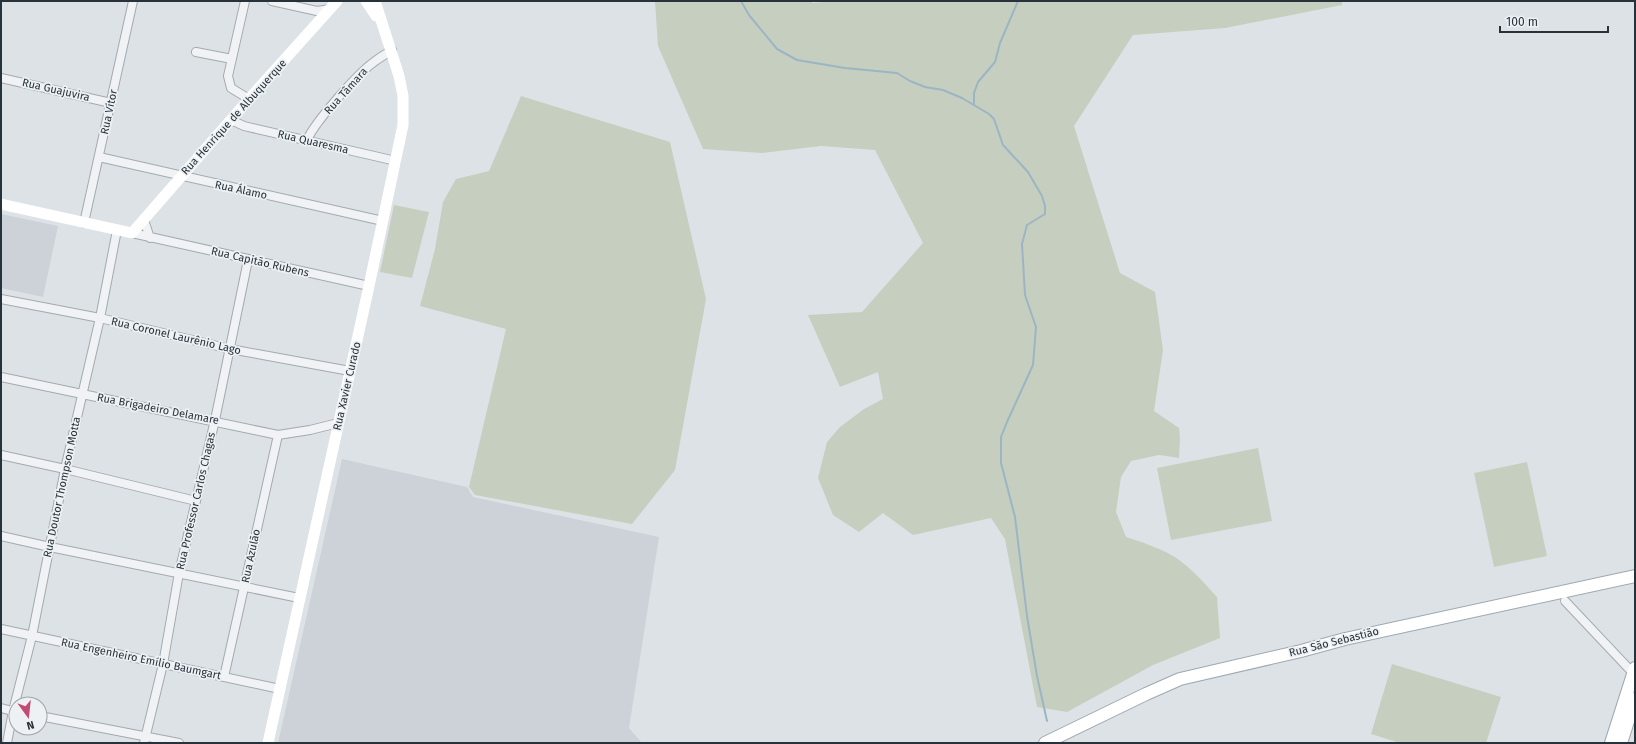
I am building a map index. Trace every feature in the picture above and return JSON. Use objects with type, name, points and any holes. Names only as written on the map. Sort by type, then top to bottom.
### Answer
[{"type":"main road","name":"Rua Xavier Curado","points":[[366,1],[385,28]]},
{"type":"main road","name":"Rua Xavier Curado","points":[[268,743],[403,125],[403,96],[399,76],[385,28],[375,1]]},
{"type":"main road","name":"Rua Henrique de Albuquerque","points":[[132,233],[249,99],[334,5]]},
{"type":"main road","name":"Rua Capitão Rubens","points":[[1,204],[132,233]]},
{"type":"main road","name":"Rua São Sebastião","points":[[1045,743],[1146,694],[1194,675],[1302,651],[1345,639],[1635,576]]},
{"type":"main road","points":[[1611,743],[1634,670]]},
{"type":"main road","points":[[1621,743],[1635,699]]},
{"type":"street","name":"Rua Vítor","points":[[84,222],[133,1]]},
{"type":"street","points":[[245,1],[228,76],[231,88],[249,99]]},
{"type":"street","points":[[272,1],[322,11],[334,5]]},
{"type":"street","points":[[312,10],[317,17],[317,24]]},
{"type":"street","name":"Rua Tâmara","points":[[307,140],[318,122],[360,74],[392,50]]},
{"type":"street","points":[[196,52],[232,59]]},
{"type":"street","name":"Rua Guajuvira","points":[[1,78],[111,103]]},
{"type":"street","name":"Rua Quaresma","points":[[231,120],[244,126],[396,160]]},
{"type":"street","name":"Rua Álamo","points":[[99,158],[383,221]]},
{"type":"street","points":[[144,220],[150,238]]},
{"type":"street","name":"Rua Doutor Thompson Motta","points":[[18,696],[32,636],[64,469],[100,318],[117,230]]},
{"type":"street","name":"Rua Capitão Rubens","points":[[132,233],[369,286]]},
{"type":"street","name":"Rua Professor Carlos Chagas","points":[[144,740],[163,664],[179,573],[215,420],[248,260]]},
{"type":"street","name":"Rua Coronel Laurênio Lago","points":[[1,299],[100,318],[230,349],[350,371]]},
{"type":"street","name":"Rua Brigadeiro Delamare","points":[[1,377],[215,420],[278,435],[310,430],[338,423]]},
{"type":"street","name":"Rua Azulão","points":[[224,677],[278,435]]},
{"type":"street","points":[[1,456],[64,469],[196,501]]},
{"type":"street","points":[[1,536],[299,598]]},
{"type":"street","points":[[1565,601],[1634,670]]},
{"type":"street","name":"Rua Engenheiro Emílio Baumgart","points":[[1,629],[280,689]]},
{"type":"street","points":[[48,718],[144,740],[179,743]]},
{"type":"shaded area","points":[[1,214],[58,226],[43,297],[1,288]]},
{"type":"shaded area","points":[[342,459],[467,487],[473,497],[659,537],[629,728],[642,743],[278,743]]},
{"type":"green space","points":[[655,1],[812,1],[812,3],[837,1],[1342,1],[1342,5],[1225,28],[1133,35],[1074,126],[1120,273],[1155,292],[1163,350],[1154,411],[1179,428],[1180,437],[1179,458],[1159,455],[1131,461],[1121,477],[1116,512],[1126,537],[1168,553],[1179,560],[1217,597],[1220,638],[1153,665],[1067,712],[1037,707],[1005,539],[991,518],[913,535],[883,513],[859,532],[833,515],[818,478],[827,442],[840,427],[864,409],[883,399],[878,372],[840,387],[808,315],[862,312],[923,243],[875,150],[821,146],[762,153],[703,149],[658,46]]},
{"type":"green space","points":[[521,96],[670,142],[706,299],[675,470],[632,524],[475,495],[469,487],[506,329],[420,306],[435,249],[443,202],[456,179],[489,171]]},
{"type":"green space","points":[[394,205],[429,212],[412,278],[380,272]]},
{"type":"green space","points":[[1258,448],[1272,521],[1171,540],[1157,468]]},
{"type":"green space","points":[[1527,462],[1547,556],[1494,567],[1474,473]]},
{"type":"green space","points":[[1392,664],[1501,697],[1486,743],[1400,743],[1371,734]]},
{"type":"waterway","points":[[741,1],[749,15],[777,49],[797,60],[845,68],[897,73],[910,81],[925,87],[943,90],[962,98],[989,114],[994,119],[1003,145],[1028,172],[1042,196],[1045,206],[1045,214],[1027,225],[1022,244],[1025,295],[1036,327],[1033,365],[1001,437],[1001,463],[1015,517],[1027,616],[1037,676],[1047,721]]},
{"type":"waterway","points":[[974,104],[974,93],[978,82],[995,62],[1000,43],[1018,1]]}]
